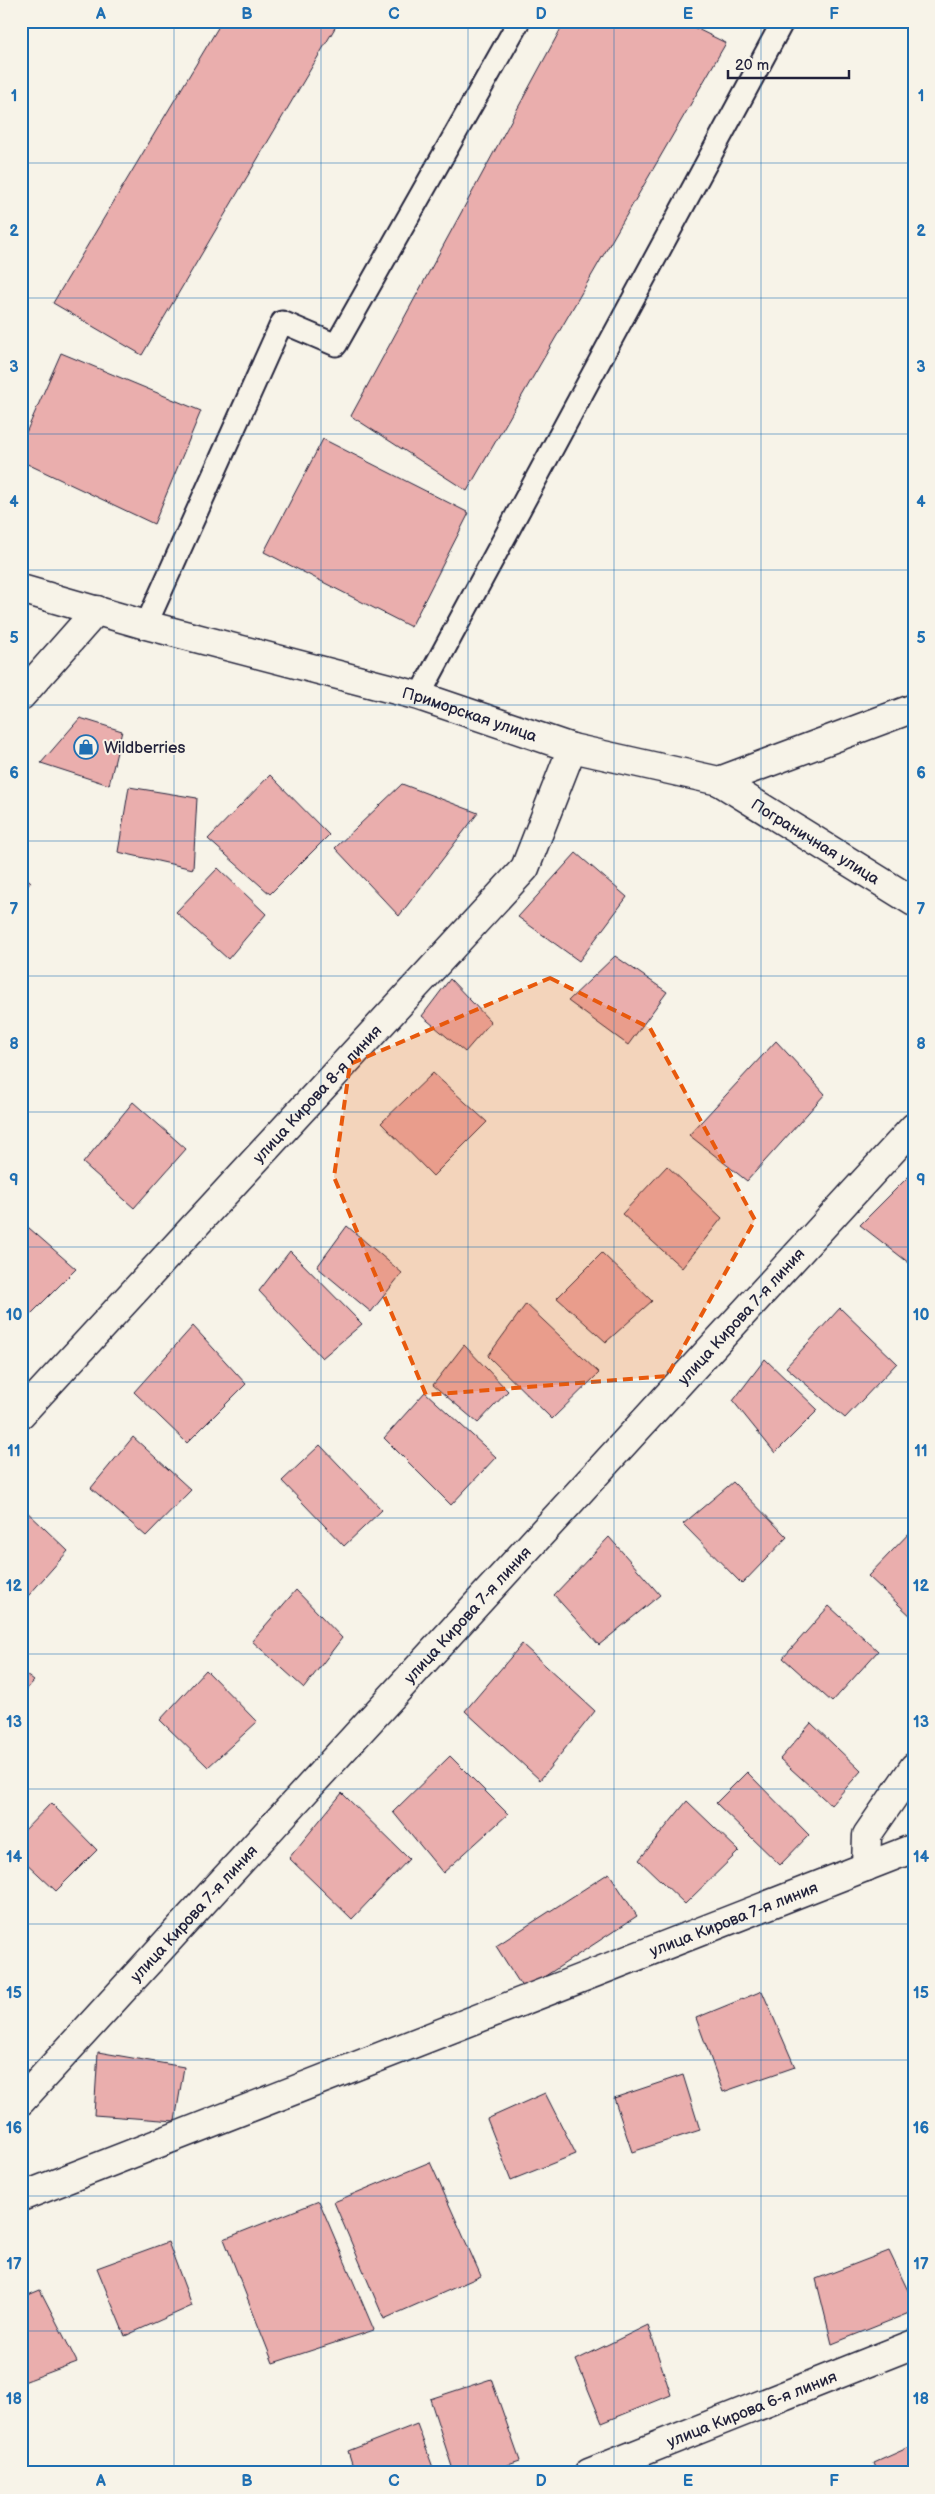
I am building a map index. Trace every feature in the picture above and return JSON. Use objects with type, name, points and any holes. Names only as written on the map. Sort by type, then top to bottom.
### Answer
[{"type":"street","name":"Приморская улица","points":[[21,589],[146,625],[419,696],[572,748],[719,781]]},
{"type":"street","points":[[21,696],[97,610]]},
{"type":"street","points":[[719,781],[914,708]]},
{"type":"street","name":"улица Кирова 8-я линия","points":[[21,1414],[525,868],[572,748]]},
{"type":"street","name":"Пограничная улица","points":[[719,781],[914,902]]},
{"type":"street","name":"улица Кирова 7-я линия","points":[[21,2101],[914,1127]]},
{"type":"street","points":[[866,1867],[867,1835],[914,1767]]},
{"type":"street","name":"улица Кирова 7-я линия","points":[[21,2197],[914,1848]]},
{"type":"street","name":"улица Кирова 6-я линия","points":[[589,2473],[914,2344]]},
{"type":"lane","points":[[146,625],[282,322],[336,345],[519,21]]},
{"type":"lane","points":[[419,696],[783,21]]},
{"type":"highlighted area","points":[[550,978],[650,1028],[755,1220],[667,1376],[426,1395],[334,1177],[350,1064]]},
{"type":"building","points":[[222,21],[339,21],[142,355],[53,303]]},
{"type":"building","points":[[565,21],[681,21],[726,43],[467,491],[351,416]]},
{"type":"building","points":[[61,353],[201,411],[154,524],[21,461],[21,444]]},
{"type":"building","points":[[323,439],[469,513],[411,627],[264,552]]},
{"type":"building","name":"Wildberries","points":[[80,718],[122,731],[109,785],[41,763]]},
{"type":"building","points":[[270,775],[329,835],[270,894],[208,839]]},
{"type":"building","points":[[402,784],[478,813],[399,916],[335,848]]},
{"type":"building","points":[[129,787],[197,798],[193,869],[118,852]]},
{"type":"building","points":[[576,853],[627,897],[579,961],[518,917]]},
{"type":"building","points":[[218,868],[266,914],[228,959],[176,912]]},
{"type":"building","points":[[21,873],[31,882],[21,893]]},
{"type":"building","points":[[615,956],[667,992],[628,1045],[568,1001]]},
{"type":"building","points":[[450,979],[491,1022],[465,1052],[422,1016]]},
{"type":"building","points":[[776,1041],[825,1094],[747,1181],[689,1135]]},
{"type":"building","points":[[433,1073],[487,1122],[433,1176],[381,1123]]},
{"type":"building","points":[[133,1102],[186,1149],[134,1208],[83,1163]]},
{"type":"building","points":[[667,1166],[722,1218],[682,1268],[622,1214]]},
{"type":"building","points":[[914,1171],[914,1257],[909,1263],[860,1225]]},
{"type":"building","points":[[21,1221],[76,1269],[22,1323],[21,1322]]},
{"type":"building","points":[[347,1226],[402,1273],[371,1312],[317,1267]]},
{"type":"building","points":[[290,1251],[362,1324],[322,1358],[259,1291]]},
{"type":"building","points":[[602,1253],[652,1301],[606,1342],[557,1298]]},
{"type":"building","points":[[526,1304],[599,1373],[552,1419],[488,1356]]},
{"type":"building","points":[[840,1308],[897,1363],[845,1418],[786,1367]]},
{"type":"building","points":[[193,1326],[246,1384],[187,1443],[134,1392]]},
{"type":"building","points":[[464,1345],[508,1391],[478,1423],[433,1385]]},
{"type":"building","points":[[765,1359],[818,1410],[775,1453],[733,1401]]},
{"type":"building","points":[[425,1392],[496,1457],[451,1505],[384,1438]]},
{"type":"building","points":[[133,1437],[191,1490],[146,1536],[91,1488]]},
{"type":"building","points":[[320,1445],[382,1510],[344,1546],[282,1481]]},
{"type":"building","points":[[733,1482],[787,1537],[742,1584],[683,1524]]},
{"type":"building","points":[[21,1506],[68,1551],[21,1604]]},
{"type":"building","points":[[914,1528],[914,1619],[868,1576]]},
{"type":"building","points":[[609,1537],[660,1595],[599,1645],[554,1595]]},
{"type":"building","points":[[296,1590],[342,1638],[304,1688],[252,1641]]},
{"type":"building","points":[[829,1606],[878,1651],[832,1702],[783,1658]]},
{"type":"building","points":[[522,1644],[595,1711],[540,1780],[465,1711]]},
{"type":"building","points":[[206,1670],[257,1722],[208,1767],[160,1720]]},
{"type":"building","points":[[21,1671],[34,1681],[21,1695]]},
{"type":"building","points":[[811,1723],[861,1771],[831,1805],[780,1759]]},
{"type":"building","points":[[450,1756],[508,1814],[443,1873],[393,1812]]},
{"type":"building","points":[[747,1772],[809,1835],[780,1865],[716,1803]]},
{"type":"building","points":[[342,1793],[409,1859],[352,1919],[289,1858]]},
{"type":"building","points":[[687,1801],[739,1851],[685,1904],[639,1860]]},
{"type":"building","points":[[51,1803],[97,1850],[56,1891],[21,1858],[21,1834]]},
{"type":"building","points":[[609,1873],[637,1916],[524,1990],[496,1946]]},
{"type":"building","points":[[762,1991],[795,2067],[723,2092],[696,2018]]},
{"type":"building","points":[[98,2052],[184,2067],[175,2121],[94,2115]]},
{"type":"building","points":[[683,2075],[700,2130],[632,2152],[614,2098]]},
{"type":"building","points":[[545,2093],[576,2154],[511,2180],[487,2119]]},
{"type":"building","points":[[430,2162],[481,2276],[384,2319],[334,2202]]},
{"type":"building","points":[[319,2201],[374,2330],[273,2363],[224,2239]]},
{"type":"building","points":[[168,2242],[192,2306],[125,2336],[97,2268]]},
{"type":"building","points":[[889,2251],[914,2303],[914,2311],[832,2344],[816,2279]]},
{"type":"building","points":[[40,2290],[77,2362],[21,2383],[21,2298]]},
{"type":"building","points":[[648,2325],[671,2395],[602,2423],[576,2360]]},
{"type":"building","points":[[491,2379],[520,2461],[484,2473],[454,2473],[430,2399]]},
{"type":"building","points":[[417,2424],[435,2473],[355,2473],[348,2451]]},
{"type":"building","points":[[914,2445],[914,2473],[878,2473],[874,2463]]},
{"type":"place","name":"Wildberries","points":[[86,747]]}]
